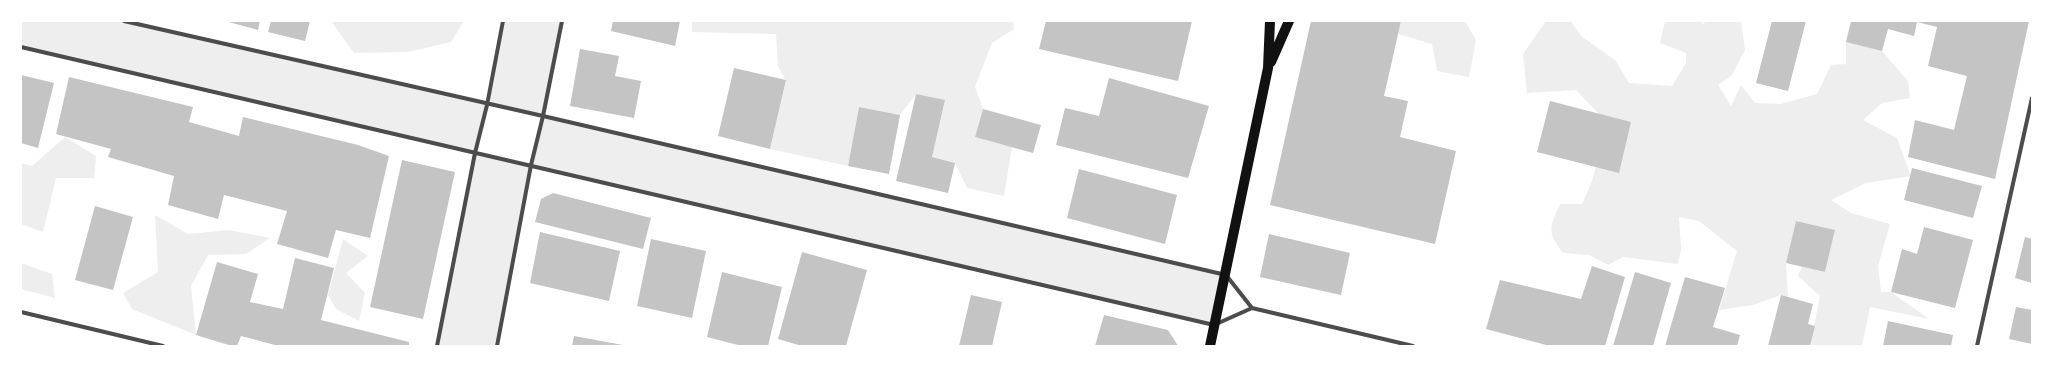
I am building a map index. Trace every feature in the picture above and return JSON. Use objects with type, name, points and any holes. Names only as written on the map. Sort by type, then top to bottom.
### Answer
[{"type":"main road","points":[[1210,346],[1268,68],[1270,21]]},
{"type":"main road","points":[[1268,68],[1289,21]]},
{"type":"street","points":[[124,21],[487,105],[543,116],[1226,275],[1252,308]]},
{"type":"street","points":[[437,346],[503,21]]},
{"type":"street","points":[[497,346],[531,165],[543,116],[562,21]]},
{"type":"street","points":[[21,47],[1214,325],[1252,308],[1412,346]]},
{"type":"street","points":[[1978,346],[2032,98]]},
{"type":"street","points":[[21,312],[163,346]]},
{"type":"shaded area","points":[[21,21],[124,21],[487,105],[475,153],[531,165],[543,116],[1226,275],[1214,325],[532,165],[497,346],[437,346],[474,153],[21,47]]},
{"type":"shaded area","points":[[331,21],[464,21],[451,42],[408,52],[354,53]]},
{"type":"shaded area","points":[[503,21],[562,21],[543,116],[487,105]]},
{"type":"shaded area","points":[[692,21],[1013,21],[1014,29],[992,43],[975,87],[983,109],[975,137],[1012,147],[1004,196],[967,188],[955,163],[932,157],[945,101],[916,94],[900,115],[859,107],[848,166],[770,149],[786,81],[778,66],[776,34],[692,32]]},
{"type":"shaded area","points":[[1401,21],[1465,21],[1476,40],[1469,77],[1437,71],[1432,44],[1398,34]]},
{"type":"shaded area","points":[[1546,21],[1571,21],[1581,36],[1615,60],[1629,83],[1672,86],[1686,63],[1686,53],[1660,43],[1665,21],[1700,21],[1703,24],[1707,21],[1741,21],[1745,50],[1732,75],[1718,85],[1731,106],[1741,85],[1755,103],[1781,104],[1817,94],[1831,65],[1846,64],[1846,42],[1882,51],[1908,81],[1910,98],[1882,103],[1863,120],[1897,138],[1911,176],[1866,183],[1831,200],[1851,213],[1890,224],[1878,266],[1881,292],[1891,292],[1929,319],[1870,307],[1862,346],[1810,346],[1820,296],[1798,276],[1802,267],[1825,272],[1835,230],[1796,221],[1786,263],[1788,297],[1781,295],[1753,305],[1719,310],[1737,251],[1699,221],[1679,217],[1681,249],[1678,264],[1623,257],[1608,265],[1589,255],[1563,253],[1552,234],[1552,224],[1560,204],[1582,204],[1592,181],[1596,167],[1598,113],[1576,90],[1527,93],[1523,54]]},
{"type":"shaded area","points":[[65,137],[96,156],[94,178],[56,178],[43,232],[21,224],[21,163],[32,166]]},
{"type":"shaded area","points":[[155,215],[188,234],[229,230],[270,238],[246,254],[208,255],[191,286],[196,335],[132,309],[123,293],[158,272]]},
{"type":"shaded area","points":[[343,239],[368,256],[346,273],[365,293],[359,321],[336,309],[328,295]]},
{"type":"shaded area","points":[[21,263],[52,274],[55,298],[21,289]]},
{"type":"building","points":[[225,21],[260,21],[258,30]]},
{"type":"building","points":[[271,21],[310,21],[305,41],[268,32]]},
{"type":"building","points":[[613,21],[680,21],[675,46],[611,31]]},
{"type":"building","points":[[1046,21],[1192,21],[1178,81],[1039,49]]},
{"type":"building","points":[[1311,21],[1401,21],[1384,96],[1408,101],[1400,137],[1456,151],[1435,244],[1270,205]]},
{"type":"building","points":[[1772,21],[1806,21],[1788,91],[1756,83]]},
{"type":"building","points":[[1851,21],[2029,21],[1995,179],[1908,157],[1915,120],[1954,130],[1967,76],[1928,66],[1937,27],[1917,22],[1914,36],[1888,29],[1882,51],[1846,42]]},
{"type":"building","points":[[580,49],[619,56],[615,76],[641,81],[634,118],[570,106]]},
{"type":"building","points":[[734,68],[786,80],[770,149],[718,136]]},
{"type":"building","points":[[21,75],[54,83],[38,148],[21,143]]},
{"type":"building","points":[[69,77],[193,107],[189,122],[239,136],[243,117],[358,145],[389,156],[370,238],[336,230],[328,258],[277,244],[287,211],[224,195],[218,219],[168,205],[174,176],[108,157],[111,149],[56,134]]},
{"type":"building","points":[[1109,78],[1209,106],[1188,178],[1056,145],[1065,108],[1099,116]]},
{"type":"building","points":[[916,94],[945,100],[932,157],[955,163],[948,193],[896,181]]},
{"type":"building","points":[[1550,101],[1631,122],[1619,173],[1537,152]]},
{"type":"building","points":[[859,107],[900,115],[889,174],[848,166]]},
{"type":"building","points":[[983,109],[1041,125],[1033,153],[975,137]]},
{"type":"building","points":[[402,160],[455,172],[423,319],[370,307]]},
{"type":"building","points":[[1912,168],[1982,186],[1973,218],[1904,200]]},
{"type":"building","points":[[1079,169],[1177,195],[1165,244],[1067,218]]},
{"type":"building","points":[[553,193],[651,218],[643,249],[535,222],[541,199]]},
{"type":"building","points":[[95,206],[133,217],[113,290],[75,280]]},
{"type":"building","points":[[1796,221],[1835,230],[1825,272],[1786,263]]},
{"type":"building","points":[[1924,227],[1973,240],[1955,308],[1891,292],[1902,249],[1917,254]]},
{"type":"building","points":[[540,232],[620,251],[609,301],[530,283]]},
{"type":"building","points":[[1269,234],[1350,253],[1341,295],[1260,277]]},
{"type":"building","points":[[2025,237],[2032,239],[2032,283],[2015,278]]},
{"type":"building","points":[[651,239],[706,251],[692,318],[637,306]]},
{"type":"building","points":[[802,252],[867,270],[846,346],[802,346],[778,339]]},
{"type":"building","points":[[295,258],[334,268],[321,320],[409,342],[409,346],[279,346],[241,336],[237,346],[232,346],[196,335],[217,262],[258,274],[250,302],[283,309]]},
{"type":"building","points":[[1592,266],[1625,277],[1605,346],[1550,346],[1486,329],[1500,280],[1581,299]]},
{"type":"building","points":[[722,272],[782,287],[768,346],[742,346],[707,337]]},
{"type":"building","points":[[1635,272],[1671,283],[1653,346],[1613,346]]},
{"type":"building","points":[[1685,277],[1725,288],[1713,327],[1740,335],[1737,346],[1665,346]]},
{"type":"building","points":[[971,295],[1002,302],[992,346],[959,346]]},
{"type":"building","points":[[1781,295],[1813,304],[1808,324],[1815,326],[1810,346],[1768,346]]},
{"type":"building","points":[[2016,307],[2032,310],[2032,344],[2009,339]]},
{"type":"building","points":[[1104,315],[1168,330],[1178,346],[1095,346]]},
{"type":"building","points":[[1888,321],[1953,335],[1951,346],[1883,346]]},
{"type":"building","points":[[574,336],[623,345],[572,346]]}]
